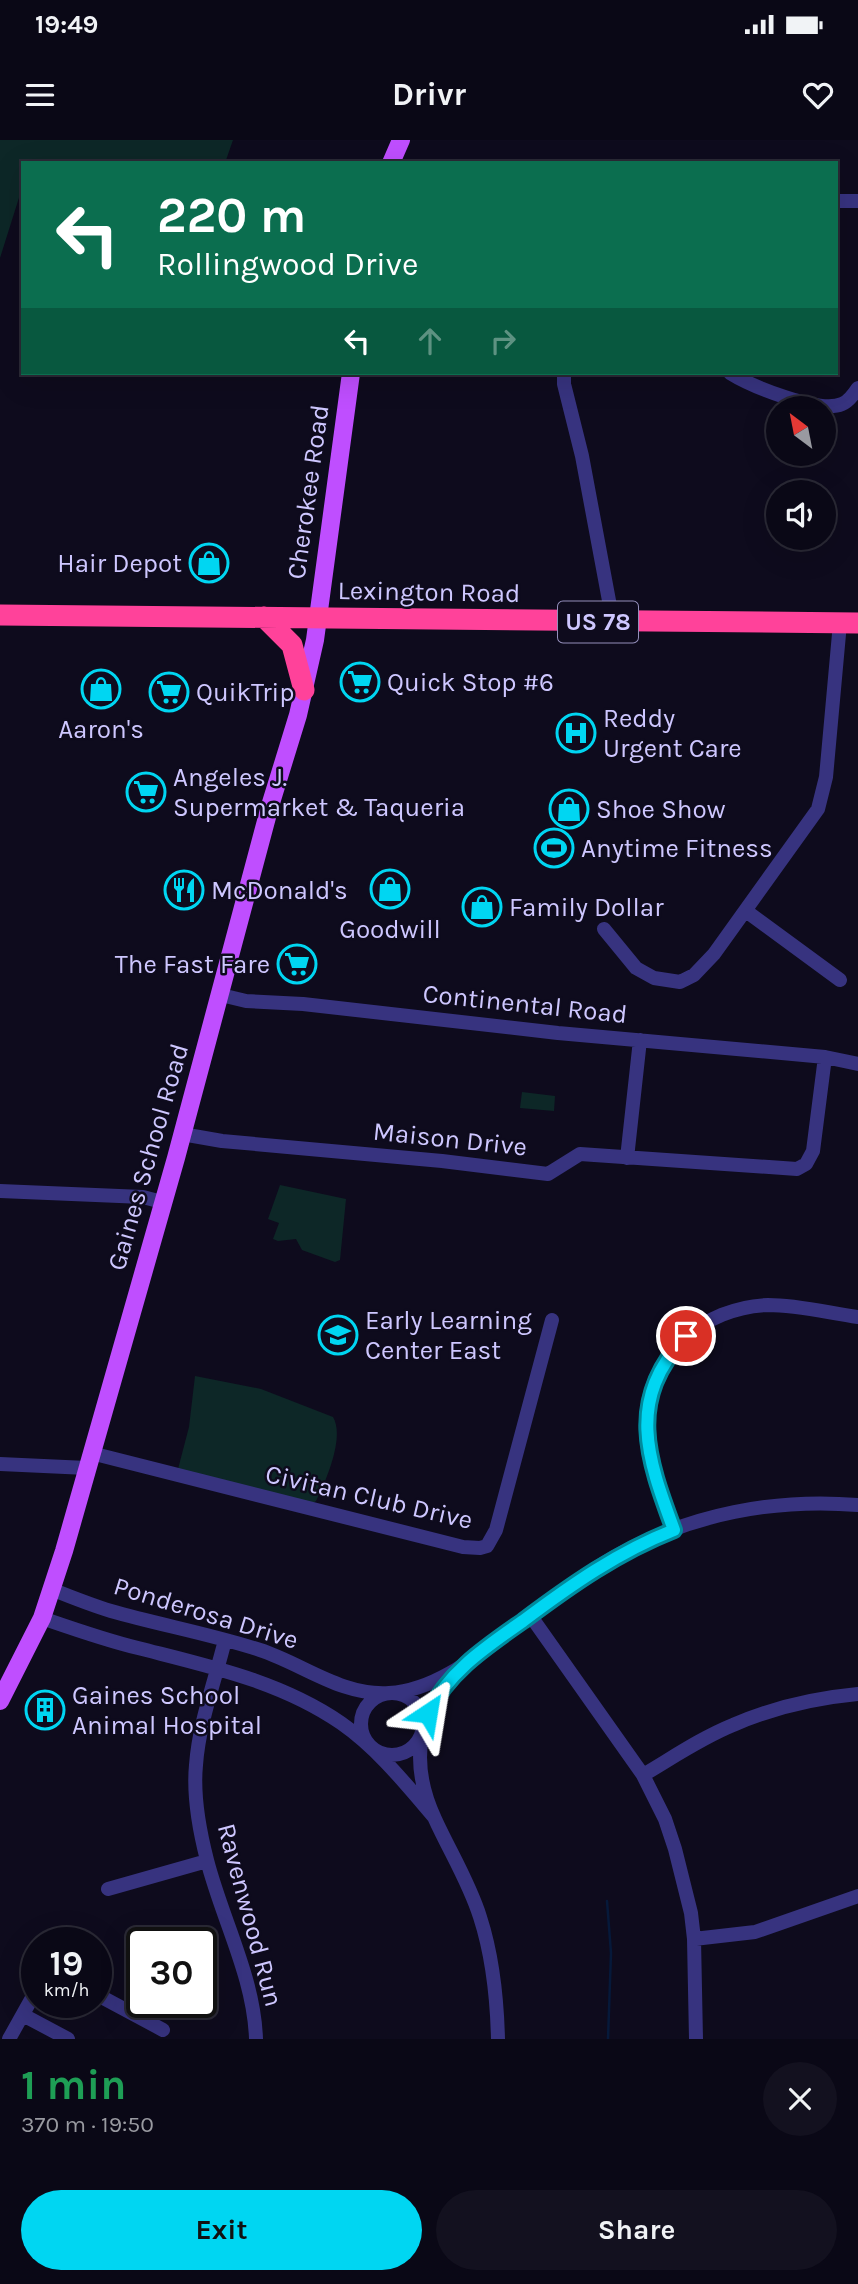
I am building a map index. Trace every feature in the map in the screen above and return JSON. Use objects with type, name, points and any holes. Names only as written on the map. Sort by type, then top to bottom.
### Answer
[{"type":"highway","name":"Lexington Road","points":[[0,615],[849,623]]},
{"type":"highway","points":[[264,617],[292,645],[304,690]]},
{"type":"main road","points":[[392,161],[401,140]]},
{"type":"main road","name":"Cherokee Road","points":[[318,618],[351,375]]},
{"type":"main road","name":"Gaines School Road","points":[[0,1701],[42,1618],[51,1590],[221,995],[304,690],[318,618]]},
{"type":"street","points":[[838,201],[858,201],[858,207]]},
{"type":"street","points":[[564,375],[613,622]]},
{"type":"street","points":[[734,375],[784,397],[830,406],[844,404],[858,388]]},
{"type":"street","points":[[604,929],[636,968],[654,978],[680,982],[694,975],[714,954],[818,809],[827,777],[849,623]]},
{"type":"street","points":[[747,911],[840,979]]},
{"type":"street","name":"Continental Road","points":[[221,995],[246,1001],[303,1004],[825,1057],[858,1064]]},
{"type":"street","points":[[628,1158],[640,1040]]},
{"type":"street","name":"Maison Drive","points":[[182,1134],[222,1141],[442,1161],[548,1174],[580,1154],[797,1170],[806,1164],[813,1151],[825,1057]]},
{"type":"street","points":[[0,1191],[142,1197],[162,1202]]},
{"type":"street","points":[[674,1530],[651,1462],[646,1422],[653,1386],[673,1350],[686,1336],[711,1319],[754,1306],[783,1306],[858,1317]]},
{"type":"street","name":"Civitan Club Drive","points":[[89,1460],[463,1548],[487,1546],[496,1530],[552,1320]]},
{"type":"street","points":[[0,1464],[89,1460]]},
{"type":"street","name":"Ponderosa Drive","points":[[51,1590],[110,1610],[279,1657],[350,1689],[390,1693],[422,1685],[464,1664],[609,1560],[674,1530],[719,1515],[782,1504],[858,1505]]},
{"type":"street","points":[[530,1615],[655,1796],[675,1849],[691,1913],[696,2039]]},
{"type":"street","name":"Ponderosa Drive","points":[[42,1618],[105,1639],[260,1681],[313,1705],[371,1747],[434,1817]]},
{"type":"street","name":"Ravenwood Run","points":[[225,1640],[198,1743],[197,1805],[207,1861],[253,2009],[256,2039]]},
{"type":"street","name":"Ponderosa Drive","points":[[422,1732],[435,1700],[464,1664]]},
{"type":"street","points":[[422,1732],[416,1744],[399,1755],[379,1753],[364,1739],[361,1729],[365,1709],[371,1701],[390,1693],[410,1698],[422,1714],[422,1732],[422,1775],[434,1817],[462,1871],[480,1916],[494,1976],[498,2039]]},
{"type":"street","points":[[643,1775],[713,1734],[751,1718],[814,1700],[858,1694]]},
{"type":"street","points":[[107,1889],[207,1861]]},
{"type":"street","points":[[694,1939],[755,1933],[858,1896]]},
{"type":"street","points":[[112,2003],[163,2030]]},
{"type":"street","points":[[9,2039],[21,2018]]},
{"type":"street","points":[[29,2018],[68,2039]]},
{"type":"green space","points":[[0,140],[233,140],[226,161],[21,161],[21,191],[0,258]]},
{"type":"green space","points":[[522,1092],[555,1096],[554,1111],[520,1108]]},
{"type":"green space","points":[[280,1185],[346,1199],[340,1260],[335,1262],[302,1250],[296,1239],[273,1239],[279,1223],[268,1219]]},
{"type":"green space","points":[[195,1376],[261,1389],[333,1417],[336,1447],[316,1501],[311,1504],[178,1469],[189,1427]]},
{"type":"waterway","points":[[607,1901],[611,1953],[608,2039]]},
{"type":"place","name":"Hair Depot","points":[[209,563]]},
{"type":"place","name":"Quick Stop #6","points":[[360,682]]},
{"type":"place","name":"Aaron's","points":[[101,689]]},
{"type":"place","name":"QuikTrip","points":[[169,692]]},
{"type":"place","name":"Reddy Urgent Care","points":[[576,733]]},
{"type":"place","name":"Angeles J. Supermarket & Taqueria","points":[[146,792]]},
{"type":"place","name":"Shoe Show","points":[[569,809]]},
{"type":"place","name":"Anytime Fitness","points":[[554,848]]},
{"type":"place","name":"Goodwill","points":[[390,889]]},
{"type":"place","name":"McDonald's","points":[[184,890]]},
{"type":"place","name":"Family Dollar","points":[[482,907]]},
{"type":"place","name":"The Fast Fare","points":[[297,964]]},
{"type":"place","name":"Early Learning Center East","points":[[338,1335]]},
{"type":"place","name":"Gaines School Animal Hospital","points":[[45,1710]]},
{"type":"route","points":[[428,1713],[464,1664],[515,1626],[600,1566],[637,1545],[674,1530],[651,1462],[646,1422],[653,1386],[673,1350],[686,1336]]}]
